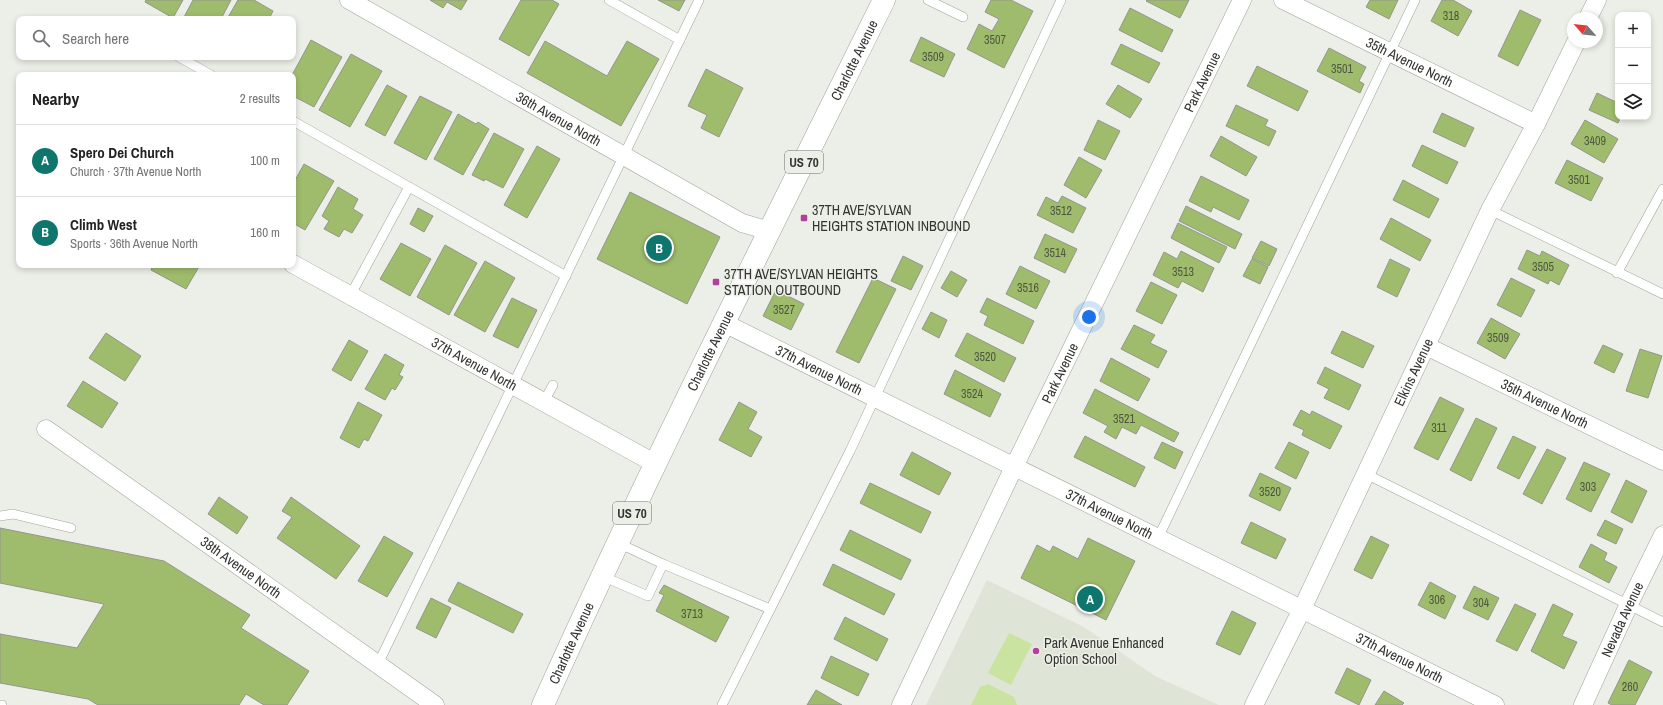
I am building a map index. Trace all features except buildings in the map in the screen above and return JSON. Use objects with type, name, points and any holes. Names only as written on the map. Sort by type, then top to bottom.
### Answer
[{"type":"main road","name":"Charlotte Avenue","points":[[543,705],[602,576],[724,323],[884,0]]},
{"type":"street","name":"36th Avenue North","points":[[349,0],[742,223],[770,232]]},
{"type":"street","name":"Park Avenue","points":[[901,705],[1014,467],[1242,0]]},
{"type":"street","name":"35th Avenue North","points":[[1283,0],[1536,124]]},
{"type":"street","points":[[1591,12],[1597,0]]},
{"type":"street","name":"Elkins Avenue","points":[[1254,705],[1302,609],[1490,210],[1536,124],[1573,48]]},
{"type":"street","name":"37th Avenue North","points":[[296,266],[656,464]]},
{"type":"street","name":"37th Avenue North","points":[[724,323],[1495,705]]},
{"type":"street","name":"35th Avenue North","points":[[1426,346],[1663,460]]},
{"type":"street","name":"38th Avenue North","points":[[46,429],[435,705]]},
{"type":"street","name":"Nevada Avenue","points":[[1582,705],[1663,535]]},
{"type":"lane","points":[[609,0],[680,40]]},
{"type":"lane","points":[[378,664],[699,0]]},
{"type":"lane","points":[[928,0],[963,17]]},
{"type":"lane","points":[[722,705],[850,451],[1061,0]]},
{"type":"lane","points":[[1158,538],[1416,0]]},
{"type":"lane","points":[[184,60],[206,72]]},
{"type":"lane","points":[[296,124],[566,276]]},
{"type":"lane","points":[[350,296],[409,187]]},
{"type":"lane","points":[[1617,272],[1663,189]]},
{"type":"lane","points":[[1490,210],[1663,294]]},
{"type":"lane","points":[[543,403],[553,385]]},
{"type":"lane","points":[[1366,474],[1663,622]]},
{"type":"lane","points":[[0,516],[13,514],[71,528]]},
{"type":"lane","points":[[618,543],[663,564],[770,609]]},
{"type":"lane","points":[[602,576],[648,596],[663,564]]},
{"type":"shaded area","name":"Park Avenue Enhanced Option School","points":[[987,580],[1084,627],[1155,676],[1219,705],[926,705]]},
{"type":"green space","points":[[1009,633],[1032,644],[1011,685],[988,673]]},
{"type":"green space","points":[[988,684],[1014,697],[1017,705],[971,705],[980,687]]},
{"type":"place","name":"37TH AVE/SYLVAN HEIGHTS STATION INBOUND","points":[[804,218]]},
{"type":"place","name":"Climb West","points":[[659,248]]},
{"type":"place","name":"37TH AVE/SYLVAN HEIGHTS STATION OUTBOUND","points":[[716,282]]},
{"type":"place","name":"Spero Dei Church","points":[[1090,599]]},
{"type":"place","name":"Park Avenue Enhanced Option School","points":[[1036,651]]}]
